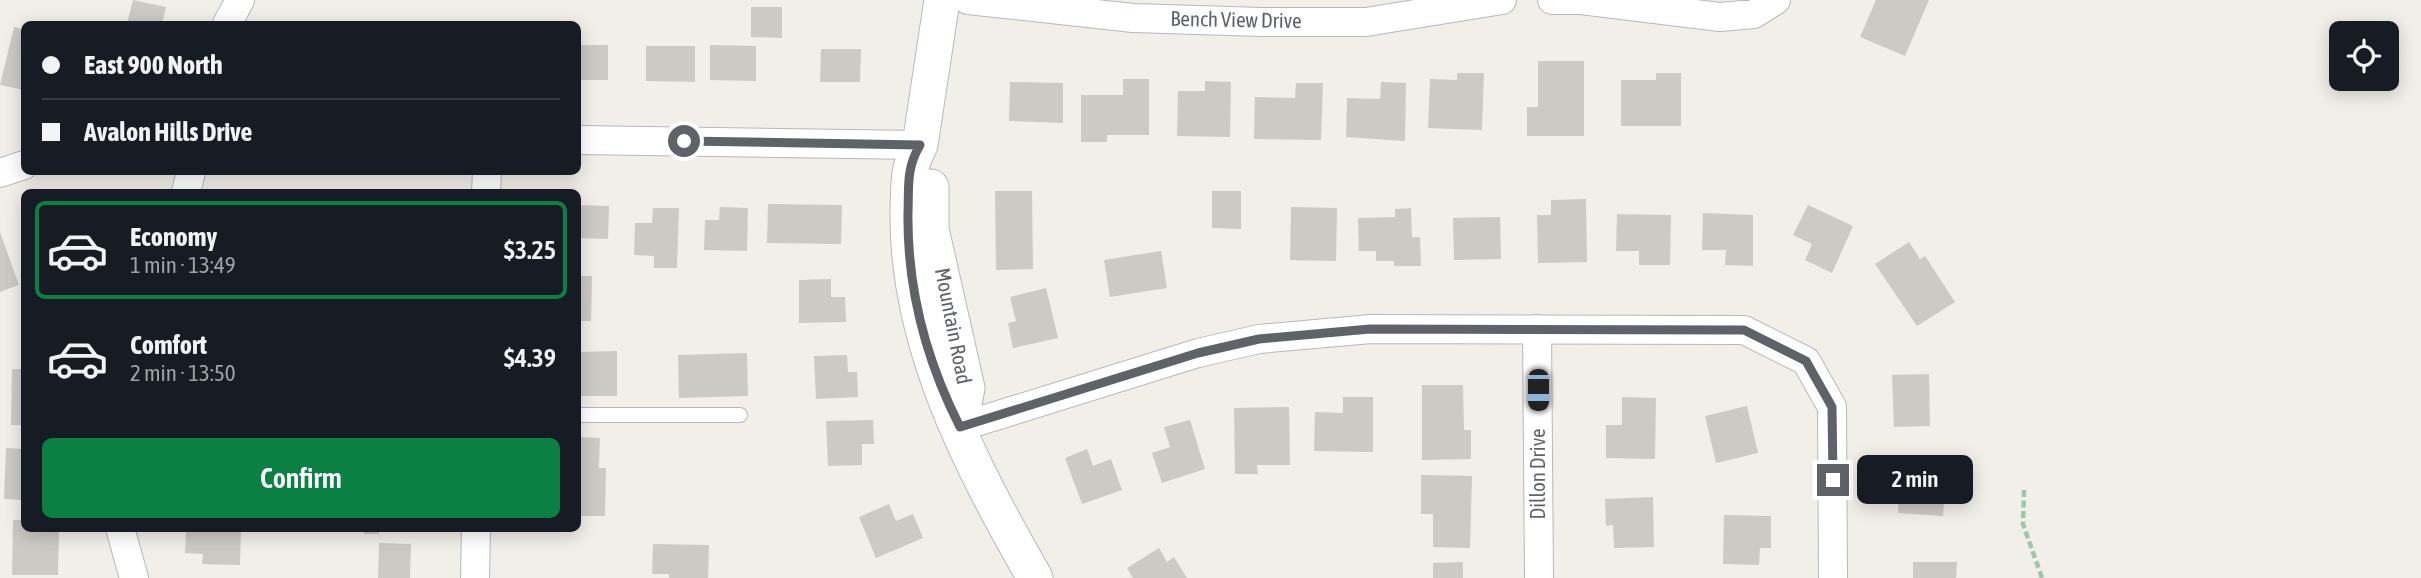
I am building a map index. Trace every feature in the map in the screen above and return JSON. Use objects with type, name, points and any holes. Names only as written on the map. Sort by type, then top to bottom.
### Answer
[{"type":"street","points":[[229,21],[240,0]]},
{"type":"street","name":"Mountain Road","points":[[942,0],[920,145],[930,164],[931,229],[967,388],[960,427]]},
{"type":"street","name":"Bench View Drive","points":[[968,0],[1133,18],[1262,22],[1366,22],[1502,0]]},
{"type":"street","points":[[1552,0],[1581,0],[1720,17],[1754,14],[1776,0]]},
{"type":"street","points":[[581,140],[920,145]]},
{"type":"street","points":[[0,173],[21,166]]},
{"type":"street","points":[[1035,578],[993,504],[960,427],[1198,353],[1259,339],[1370,329],[1744,330],[1806,361],[1832,407],[1833,578]]},
{"type":"street","name":"Dillon Drive","points":[[1537,329],[1539,578]]},
{"type":"street","points":[[121,532],[134,578]]},
{"type":"street","points":[[475,578],[476,532]]},
{"type":"lane","points":[[581,415],[740,415]]},
{"type":"path","points":[[2024,490],[2023,524],[2042,578]]},
{"type":"building","points":[[133,0],[166,7],[163,21],[128,21]]},
{"type":"building","points":[[1876,0],[1929,0],[1905,56],[1860,37]]},
{"type":"building","points":[[751,7],[782,7],[782,38],[751,37]]},
{"type":"building","points":[[14,27],[21,29],[21,89],[0,85]]},
{"type":"building","points":[[581,45],[608,45],[608,80],[581,80]]},
{"type":"building","points":[[710,45],[756,46],[756,81],[710,80]]},
{"type":"building","points":[[646,46],[695,46],[695,82],[646,81]]},
{"type":"building","points":[[821,49],[861,49],[860,82],[820,82]]},
{"type":"building","points":[[1538,61],[1584,61],[1584,136],[1527,136],[1527,107],[1538,107]]},
{"type":"building","points":[[1457,73],[1484,73],[1482,130],[1428,128],[1430,79],[1457,80]]},
{"type":"building","points":[[1656,73],[1681,73],[1681,126],[1621,126],[1621,80],[1656,80]]},
{"type":"building","points":[[1123,79],[1149,79],[1149,135],[1107,135],[1107,142],[1081,142],[1081,95],[1123,95]]},
{"type":"building","points":[[1205,81],[1231,82],[1230,137],[1177,136],[1178,91],[1205,91]]},
{"type":"building","points":[[1010,82],[1063,83],[1063,123],[1009,121]]},
{"type":"building","points":[[1381,82],[1406,83],[1405,141],[1346,137],[1347,98],[1380,99]]},
{"type":"building","points":[[1296,83],[1323,83],[1321,140],[1254,139],[1255,97],[1295,98]]},
{"type":"building","points":[[995,191],[1032,191],[1033,269],[996,270]]},
{"type":"building","points":[[1212,191],[1241,191],[1241,229],[1212,228]]},
{"type":"building","points":[[1586,199],[1587,262],[1538,263],[1537,215],[1551,215],[1551,200]]},
{"type":"building","points":[[768,204],[842,205],[841,244],[767,243]]},
{"type":"building","points":[[581,205],[609,206],[608,239],[581,238]]},
{"type":"building","points":[[1808,205],[1853,226],[1832,273],[1805,260],[1812,244],[1793,235]]},
{"type":"building","points":[[720,207],[748,208],[747,251],[704,250],[705,220],[719,220]]},
{"type":"building","points":[[1291,207],[1337,208],[1336,261],[1290,260]]},
{"type":"building","points":[[653,208],[679,208],[677,268],[654,268],[654,256],[634,255],[635,223],[652,223]]},
{"type":"building","points":[[1411,208],[1412,237],[1420,237],[1421,266],[1394,266],[1394,261],[1376,261],[1376,251],[1359,251],[1358,218],[1395,217],[1395,209]]},
{"type":"building","points":[[1703,213],[1753,215],[1753,266],[1725,265],[1726,250],[1702,250]]},
{"type":"building","points":[[1617,214],[1671,215],[1670,265],[1639,265],[1639,251],[1616,251]]},
{"type":"building","points":[[1500,217],[1501,259],[1454,260],[1453,218]]},
{"type":"building","points":[[0,232],[19,285],[0,292]]},
{"type":"building","points":[[1909,242],[1920,259],[1925,256],[1955,302],[1917,326],[1875,264]]},
{"type":"building","points":[[1161,251],[1167,288],[1110,297],[1104,260]]},
{"type":"building","points":[[581,276],[592,276],[591,321],[581,321]]},
{"type":"building","points":[[831,279],[831,297],[845,297],[846,322],[799,323],[799,280]]},
{"type":"building","points":[[1046,288],[1058,338],[1013,348],[1008,323],[1016,321],[1010,297]]},
{"type":"building","points":[[617,351],[617,396],[581,396],[581,352]]},
{"type":"building","points":[[747,353],[748,396],[679,398],[678,355]]},
{"type":"building","points":[[847,355],[848,372],[857,372],[858,397],[816,399],[814,356]]},
{"type":"building","points":[[12,369],[21,369],[21,425],[11,425]]},
{"type":"building","points":[[1929,374],[1930,426],[1894,427],[1892,375]]},
{"type":"building","points":[[1422,385],[1463,385],[1464,430],[1471,430],[1471,459],[1422,460]]},
{"type":"building","points":[[1343,397],[1373,397],[1373,452],[1314,451],[1315,412],[1343,413]]},
{"type":"building","points":[[1622,397],[1656,398],[1655,459],[1606,458],[1606,425],[1622,425]]},
{"type":"building","points":[[1747,406],[1758,453],[1716,463],[1705,416]]},
{"type":"building","points":[[1289,407],[1290,465],[1257,465],[1258,474],[1235,474],[1234,408]]},
{"type":"building","points":[[873,420],[874,444],[862,444],[862,465],[828,466],[826,421]]},
{"type":"building","points":[[1190,420],[1205,469],[1162,483],[1152,453],[1170,447],[1164,427]]},
{"type":"building","points":[[581,437],[600,438],[599,468],[606,468],[605,516],[581,516]]},
{"type":"building","points":[[6,448],[21,449],[21,500],[4,499]]},
{"type":"building","points":[[1087,449],[1093,466],[1111,459],[1122,490],[1082,504],[1065,458]]},
{"type":"building","points":[[1907,467],[1947,468],[1943,516],[1898,513],[1899,488],[1905,488]]},
{"type":"building","points":[[1421,475],[1472,476],[1470,548],[1433,547],[1433,514],[1421,514]]},
{"type":"building","points":[[1653,497],[1654,547],[1614,548],[1613,525],[1606,526],[1605,499]]},
{"type":"building","points":[[889,504],[896,521],[913,514],[923,538],[876,558],[859,517]]},
{"type":"building","points":[[1724,515],[1771,516],[1771,548],[1760,548],[1759,565],[1723,564]]},
{"type":"building","points":[[13,520],[21,520],[21,532],[59,532],[58,575],[12,575]]},
{"type":"building","points":[[186,532],[241,532],[240,565],[202,564],[203,554],[185,553]]},
{"type":"building","points":[[379,543],[411,544],[410,578],[378,578]]},
{"type":"building","points":[[653,544],[709,545],[708,578],[669,578],[669,574],[652,574]]},
{"type":"building","points":[[1159,548],[1167,562],[1174,557],[1187,578],[1133,578],[1127,568]]},
{"type":"building","points":[[1463,562],[1463,578],[1433,578],[1433,563]]},
{"type":"building","points":[[1913,562],[1957,562],[1956,578],[1913,578]]},
{"type":"route","points":[[684,141],[920,145],[909,164],[908,234],[912,285],[921,327],[946,400],[960,427],[1198,353],[1259,339],[1370,329],[1744,330],[1806,361],[1832,407],[1833,480]]}]
